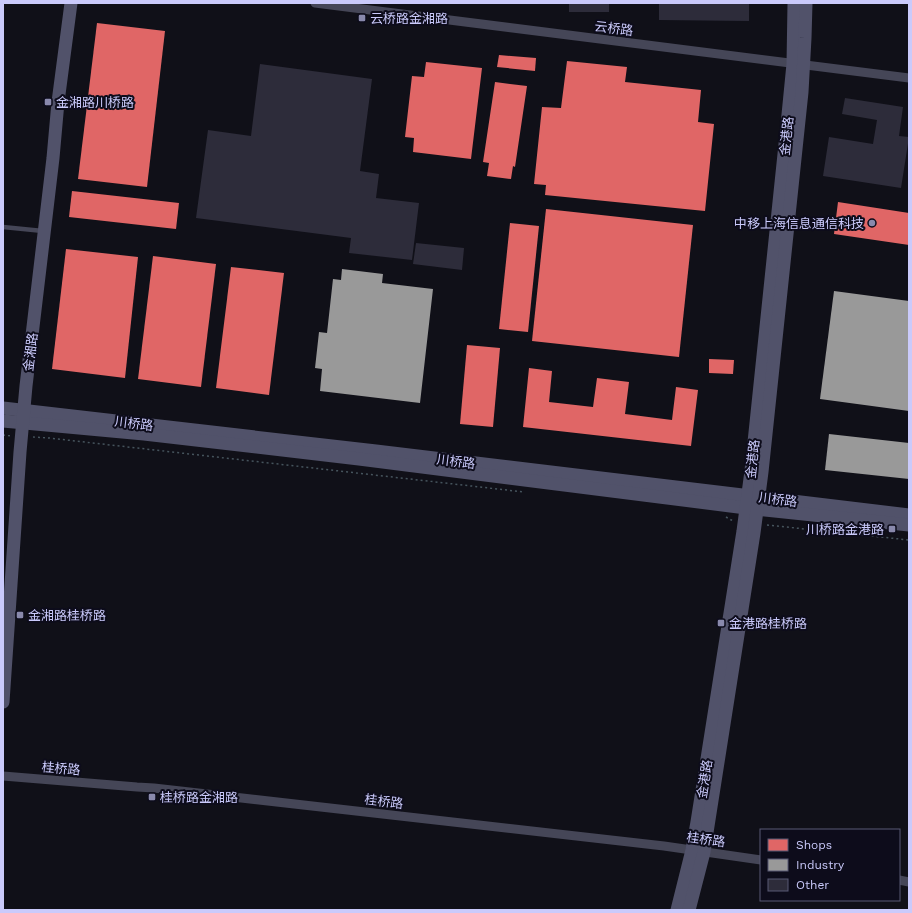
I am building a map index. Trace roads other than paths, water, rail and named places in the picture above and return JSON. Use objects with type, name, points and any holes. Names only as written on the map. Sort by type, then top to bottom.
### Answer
[{"type":"street","name":"金湘路","points":[[3,702],[22,424],[53,158],[58,102],[71,3]]},
{"type":"street","name":"云桥路","points":[[315,3],[909,78]]},
{"type":"street","name":"金港路","points":[[794,3],[798,65]]},
{"type":"street","name":"金港路","points":[[689,910],[698,851],[698,822],[752,502],[762,472],[792,194],[798,65],[806,3]]},
{"type":"street","name":"川桥路","points":[[3,408],[22,424]]},
{"type":"street","name":"川桥路","points":[[3,421],[752,502],[909,525]]},
{"type":"street","name":"金港路","points":[[677,910],[710,816],[755,523],[752,502]]},
{"type":"street","name":"川桥路","points":[[752,502],[817,504],[909,515]]},
{"type":"street","name":"桂桥路","points":[[3,776],[137,788],[154,788],[641,844],[760,860]]},
{"type":"lane","points":[[3,227],[44,232]]},
{"type":"place","name":"云桥路金湘路","points":[[362,18]]},
{"type":"place","name":"金湘路川桥路","points":[[48,102]]},
{"type":"place","name":"中移上海信息通信科技","points":[[872,223]]},
{"type":"place","name":"川桥路金港路","points":[[892,529]]},
{"type":"place","name":"金湘路桂桥路","points":[[20,615]]},
{"type":"place","name":"金港路桂桥路","points":[[721,623]]},
{"type":"place","name":"桂桥路金湘路","points":[[152,797]]}]
